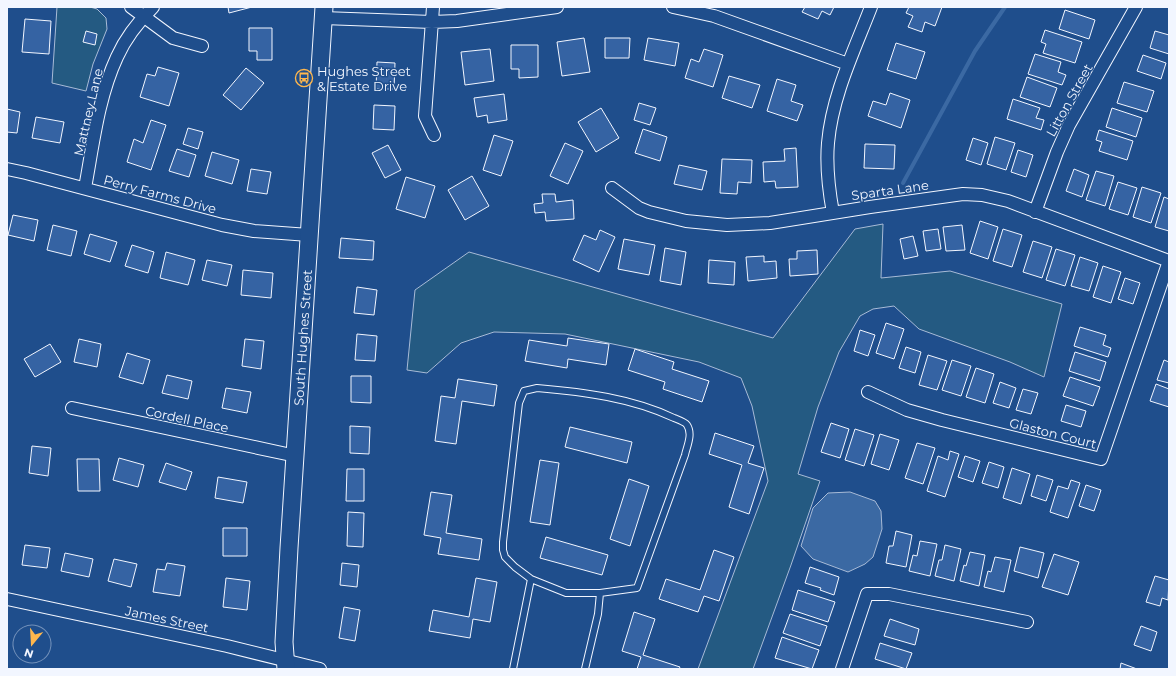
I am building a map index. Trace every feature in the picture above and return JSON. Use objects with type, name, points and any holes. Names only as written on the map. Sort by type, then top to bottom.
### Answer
[{"type":"street","points":[[131,7],[173,38],[202,46]]},
{"type":"street","name":"Mattney Lane","points":[[85,188],[101,107],[109,76],[117,55],[143,16],[153,7]]},
{"type":"street","points":[[433,7],[425,116],[434,135]]},
{"type":"street","points":[[324,12],[432,22],[457,21],[557,7]]},
{"type":"street","points":[[673,7],[714,16],[848,64]]},
{"type":"street","points":[[833,213],[829,179],[828,143],[831,123],[848,64],[870,7]]},
{"type":"street","name":"Litton Street","points":[[1035,212],[1057,152],[1069,126],[1136,7]]},
{"type":"street","name":"South Hughes Street","points":[[286,665],[285,634],[289,548],[296,456],[308,235],[324,12]]},
{"type":"street","name":"Perry Farms Drive","points":[[7,169],[85,188],[222,225],[254,231],[308,235]]},
{"type":"street","name":"Sparta Lane","points":[[612,188],[639,208],[660,216],[686,221],[727,225],[770,223],[963,194],[982,195],[1035,212],[1169,261]]},
{"type":"street","name":"Glaston Court","points":[[868,392],[907,410],[1101,459],[1169,261]]},
{"type":"street","name":"Cordell Place","points":[[72,408],[296,456]]},
{"type":"street","points":[[842,669],[867,594],[889,594],[1027,622]]},
{"type":"street","name":"James Street","points":[[7,599],[269,656],[286,665],[320,669]]},
{"type":"lane","points":[[537,388],[577,391],[606,397],[636,404],[670,416],[686,424],[689,429],[690,436],[685,455],[637,588],[600,593],[566,593],[531,579],[505,557],[503,550],[519,403],[524,391],[537,388]]},
{"type":"lane","points":[[513,669],[531,579]]},
{"type":"lane","points":[[585,669],[598,614],[600,593]]},
{"type":"shaded area","points":[[57,7],[90,7],[97,9],[106,18],[107,29],[93,64],[86,91],[52,83]]},
{"type":"shaded area","points":[[883,224],[881,278],[950,271],[1062,304],[1044,377],[1010,362],[919,329],[894,306],[873,309],[860,316],[839,352],[818,407],[798,474],[820,481],[753,669],[698,669],[768,481],[752,406],[741,378],[699,362],[565,334],[494,332],[461,343],[427,373],[407,370],[415,290],[469,252],[773,338],[855,229]]},
{"type":"shaded area","points":[[850,492],[875,501],[881,511],[882,529],[873,557],[865,564],[848,572],[813,559],[801,546],[813,508],[828,493]]},
{"type":"building","points":[[228,7],[252,7],[229,13]]},
{"type":"building","points":[[805,7],[834,7],[830,15],[822,11],[818,19],[802,12]]},
{"type":"building","points":[[909,7],[942,7],[935,26],[925,22],[922,32],[908,27],[913,16],[906,13]]},
{"type":"building","points":[[1065,10],[1095,20],[1089,39],[1059,29]]},
{"type":"building","points":[[25,19],[51,21],[49,54],[22,52]]},
{"type":"building","points":[[249,28],[272,28],[272,60],[257,60],[257,51],[249,51]]},
{"type":"building","points":[[1045,30],[1082,42],[1075,63],[1043,53],[1046,44],[1041,42]]},
{"type":"building","points":[[86,31],[97,34],[95,45],[83,42]]},
{"type":"building","points":[[1155,31],[1169,35],[1169,54],[1150,48]]},
{"type":"building","points":[[584,38],[590,72],[562,76],[557,42]]},
{"type":"building","points":[[605,38],[630,38],[629,58],[605,58]]},
{"type":"building","points":[[648,38],[679,43],[675,66],[644,60]]},
{"type":"building","points":[[896,43],[925,52],[916,79],[887,70]]},
{"type":"building","points":[[511,45],[538,45],[538,77],[519,78],[519,69],[511,69]]},
{"type":"building","points":[[490,49],[494,81],[465,85],[461,52]]},
{"type":"building","points":[[704,49],[723,55],[713,87],[685,78],[691,59],[699,62]]},
{"type":"building","points":[[1035,54],[1061,62],[1058,72],[1066,75],[1062,85],[1028,74]]},
{"type":"building","points":[[1143,55],[1166,63],[1161,79],[1137,71]]},
{"type":"building","points":[[377,62],[395,63],[394,89],[376,89]]},
{"type":"building","points":[[158,67],[179,73],[169,106],[140,97],[147,74],[155,76]]},
{"type":"building","points":[[246,68],[264,83],[241,110],[223,95]]},
{"type":"building","points":[[729,76],[760,85],[752,108],[722,98]]},
{"type":"building","points":[[1027,77],[1057,88],[1050,107],[1020,97]]},
{"type":"building","points":[[777,79],[796,85],[791,101],[803,105],[797,121],[767,111]]},
{"type":"building","points":[[1124,82],[1154,91],[1147,112],[1117,103]]},
{"type":"building","points":[[890,93],[910,100],[901,128],[868,116],[873,101],[886,105]]},
{"type":"building","points":[[504,94],[507,120],[488,123],[487,115],[477,117],[474,98]]},
{"type":"building","points":[[1013,99],[1040,108],[1036,118],[1044,120],[1041,130],[1007,119]]},
{"type":"building","points":[[639,103],[656,108],[650,125],[634,120]]},
{"type":"building","points":[[374,105],[395,106],[394,130],[373,129]]},
{"type":"building","points":[[601,108],[619,138],[596,152],[578,122]]},
{"type":"building","points":[[1112,108],[1142,118],[1136,137],[1106,127]]},
{"type":"building","points":[[7,109],[20,112],[17,133],[7,132]]},
{"type":"building","points":[[36,117],[64,122],[60,143],[32,138]]},
{"type":"building","points":[[151,120],[166,125],[151,170],[127,162],[134,139],[143,143]]},
{"type":"building","points":[[188,128],[203,132],[198,149],[183,144]]},
{"type":"building","points":[[643,129],[667,137],[660,161],[635,153]]},
{"type":"building","points":[[1099,130],[1133,141],[1127,160],[1099,151],[1102,142],[1096,140]]},
{"type":"building","points":[[494,135],[513,141],[501,176],[483,170]]},
{"type":"building","points":[[995,137],[1015,143],[1006,170],[987,164]]},
{"type":"building","points":[[973,138],[988,143],[981,165],[966,160]]},
{"type":"building","points":[[565,143],[583,151],[568,184],[550,176]]},
{"type":"building","points":[[865,144],[895,145],[894,169],[864,168]]},
{"type":"building","points":[[388,145],[401,170],[385,178],[372,153]]},
{"type":"building","points":[[796,148],[798,187],[776,188],[775,181],[764,182],[763,162],[785,161],[784,149]]},
{"type":"building","points":[[177,149],[196,155],[189,177],[169,171]]},
{"type":"building","points":[[1018,150],[1033,155],[1026,177],[1011,172]]},
{"type":"building","points":[[212,152],[239,160],[232,184],[205,176]]},
{"type":"building","points":[[722,159],[752,160],[751,183],[738,182],[737,194],[720,193]]},
{"type":"building","points":[[679,165],[707,171],[702,190],[674,184]]},
{"type":"building","points":[[251,169],[271,172],[267,194],[247,191]]},
{"type":"building","points":[[1074,169],[1089,175],[1082,197],[1066,191]]},
{"type":"building","points":[[1096,171],[1114,176],[1105,206],[1086,200]]},
{"type":"building","points":[[472,176],[489,206],[465,220],[448,190]]},
{"type":"building","points":[[406,177],[435,186],[425,218],[396,209]]},
{"type":"building","points":[[1118,182],[1137,188],[1128,215],[1109,209]]},
{"type":"building","points":[[1142,187],[1161,193],[1151,223],[1133,217]]},
{"type":"building","points":[[542,194],[555,194],[556,202],[573,200],[574,219],[546,221],[545,212],[535,213],[534,204],[543,203]]},
{"type":"building","points":[[1164,197],[1169,199],[1169,231],[1155,227]]},
{"type":"building","points":[[13,215],[38,220],[34,241],[8,235]]},
{"type":"building","points":[[980,221],[998,227],[988,259],[970,253]]},
{"type":"building","points":[[53,225],[77,231],[71,256],[47,250]]},
{"type":"building","points":[[962,225],[965,250],[946,251],[943,227]]},
{"type":"building","points":[[938,229],[941,249],[926,251],[923,231]]},
{"type":"building","points":[[1003,229],[1022,235],[1012,267],[993,261]]},
{"type":"building","points":[[600,230],[615,237],[599,272],[573,260],[584,235],[596,240]]},
{"type":"building","points":[[90,234],[117,242],[110,262],[84,254]]},
{"type":"building","points":[[913,236],[918,256],[904,259],[900,239]]},
{"type":"building","points":[[341,238],[374,241],[373,260],[339,258]]},
{"type":"building","points":[[624,239],[655,245],[649,275],[618,269]]},
{"type":"building","points":[[1033,241],[1052,247],[1042,278],[1023,272]]},
{"type":"building","points":[[132,245],[154,252],[148,273],[125,266]]},
{"type":"building","points":[[665,248],[686,252],[681,285],[660,281]]},
{"type":"building","points":[[1056,249],[1075,255],[1065,286],[1046,280]]},
{"type":"building","points":[[817,250],[818,274],[790,276],[789,259],[797,259],[797,251]]},
{"type":"building","points":[[166,252],[195,260],[188,285],[160,278]]},
{"type":"building","points":[[764,256],[764,262],[776,261],[777,278],[748,281],[746,257]]},
{"type":"building","points":[[1080,257],[1098,263],[1089,291],[1071,286]]},
{"type":"building","points":[[207,260],[232,265],[227,286],[202,280]]},
{"type":"building","points":[[709,260],[735,262],[734,285],[708,283]]},
{"type":"building","points":[[1103,266],[1121,272],[1111,303],[1093,297]]},
{"type":"building","points":[[243,270],[273,273],[271,298],[241,295]]},
{"type":"building","points":[[1125,278],[1140,283],[1133,304],[1118,299]]},
{"type":"building","points":[[357,287],[377,290],[374,315],[354,313]]},
{"type":"building","points":[[886,323],[904,329],[894,359],[876,353]]},
{"type":"building","points":[[1080,327],[1106,335],[1103,345],[1111,348],[1108,357],[1074,346]]},
{"type":"building","points":[[860,330],[875,335],[868,356],[854,351]]},
{"type":"building","points":[[357,334],[377,336],[375,361],[355,360]]},
{"type":"building","points":[[568,338],[609,344],[606,365],[568,359],[567,368],[525,361],[529,340],[567,346]]},
{"type":"building","points":[[79,339],[101,344],[97,367],[74,362]]},
{"type":"building","points":[[245,339],[264,341],[261,369],[242,366]]},
{"type":"building","points":[[50,344],[61,362],[35,377],[24,359]]},
{"type":"building","points":[[906,347],[921,352],[915,373],[899,368]]},
{"type":"building","points":[[635,349],[674,362],[672,369],[709,381],[702,402],[663,389],[665,382],[628,370]]},
{"type":"building","points":[[1075,352],[1106,362],[1100,381],[1069,371]]},
{"type":"building","points":[[127,353],[150,360],[143,384],[119,377]]},
{"type":"building","points":[[928,355],[947,361],[937,390],[919,385]]},
{"type":"building","points":[[952,360],[971,366],[961,396],[942,390]]},
{"type":"building","points":[[1164,360],[1169,362],[1169,383],[1157,380]]},
{"type":"building","points":[[976,368],[994,374],[985,403],[966,397]]},
{"type":"building","points":[[167,375],[192,381],[188,399],[162,393]]},
{"type":"building","points":[[351,376],[371,376],[371,403],[351,402]]},
{"type":"building","points":[[1070,377],[1100,387],[1093,406],[1063,396]]},
{"type":"building","points":[[458,379],[497,385],[494,406],[462,401],[456,444],[435,441],[441,396],[455,398]]},
{"type":"building","points":[[1000,382],[1016,388],[1009,408],[993,403]]},
{"type":"building","points":[[1156,384],[1169,389],[1169,407],[1150,401]]},
{"type":"building","points":[[226,388],[251,392],[247,413],[222,408]]},
{"type":"building","points":[[1023,389],[1038,393],[1031,414],[1016,410]]},
{"type":"building","points":[[1066,405],[1086,411],[1081,427],[1061,421]]},
{"type":"building","points":[[831,423],[849,429],[840,458],[821,452]]},
{"type":"building","points":[[350,426],[370,427],[369,454],[350,453]]},
{"type":"building","points":[[570,427],[632,442],[627,463],[565,447]]},
{"type":"building","points":[[855,429],[874,435],[864,466],[845,460]]},
{"type":"building","points":[[715,433],[754,446],[748,463],[764,468],[749,514],[729,507],[742,465],[709,454]]},
{"type":"building","points":[[880,434],[899,440],[889,470],[871,464]]},
{"type":"building","points":[[917,443],[935,448],[923,484],[905,478]]},
{"type":"building","points":[[32,446],[51,448],[48,476],[29,473]]},
{"type":"building","points":[[950,451],[959,454],[945,497],[927,491],[938,456],[948,460]]},
{"type":"building","points":[[965,456],[980,461],[973,482],[958,477]]},
{"type":"building","points":[[119,458],[144,465],[138,487],[113,480]]},
{"type":"building","points":[[77,459],[99,459],[100,491],[78,491]]},
{"type":"building","points":[[540,460],[559,463],[550,525],[530,522]]},
{"type":"building","points":[[989,462],[1004,467],[998,488],[982,483]]},
{"type":"building","points":[[166,463],[192,472],[186,490],[159,482]]},
{"type":"building","points":[[1012,468],[1030,474],[1021,504],[1003,498]]},
{"type":"building","points":[[347,469],[364,469],[364,501],[346,501]]},
{"type":"building","points":[[1037,475],[1053,480],[1046,501],[1031,496]]},
{"type":"building","points":[[218,477],[247,482],[243,503],[215,498]]},
{"type":"building","points":[[629,479],[649,486],[630,546],[610,539]]},
{"type":"building","points":[[1071,480],[1080,483],[1068,518],[1050,512],[1058,486],[1068,489]]},
{"type":"building","points":[[1086,485],[1101,490],[1094,511],[1079,506]]},
{"type":"building","points":[[431,492],[452,495],[446,533],[482,539],[479,560],[438,554],[441,538],[424,535]]},
{"type":"building","points":[[348,512],[364,513],[363,547],[347,546]]},
{"type":"building","points":[[223,528],[247,528],[247,556],[223,556]]},
{"type":"building","points":[[896,531],[912,535],[906,567],[886,563],[889,546],[893,546]]},
{"type":"building","points":[[546,537],[608,555],[602,575],[540,558]]},
{"type":"building","points":[[920,541],[937,544],[930,576],[909,571],[913,555],[917,556]]},
{"type":"building","points":[[25,545],[50,548],[47,568],[22,565]]},
{"type":"building","points":[[945,545],[961,549],[954,581],[935,576],[939,560],[942,560]]},
{"type":"building","points":[[1020,547],[1044,553],[1038,578],[1014,571]]},
{"type":"building","points":[[714,550],[734,557],[719,601],[704,596],[698,612],[659,599],[666,579],[700,590]]},
{"type":"building","points":[[970,552],[985,555],[979,586],[960,581],[964,565],[966,566]]},
{"type":"building","points":[[65,553],[93,559],[89,577],[61,571]]},
{"type":"building","points":[[1054,554],[1079,562],[1068,595],[1042,587]]},
{"type":"building","points":[[995,557],[1011,560],[1004,592],[984,587],[988,571],[991,572]]},
{"type":"building","points":[[114,559],[137,564],[131,587],[108,581]]},
{"type":"building","points":[[167,563],[185,566],[180,596],[153,592],[157,569],[165,570]]},
{"type":"building","points":[[342,563],[359,565],[357,587],[340,585]]},
{"type":"building","points":[[810,567],[839,577],[834,595],[820,590],[821,588],[805,583]]},
{"type":"building","points":[[1155,576],[1169,580],[1168,600],[1162,598],[1160,606],[1146,602]]},
{"type":"building","points":[[226,578],[250,581],[247,610],[223,607]]},
{"type":"building","points":[[476,578],[497,582],[490,622],[473,619],[470,638],[429,631],[433,610],[469,617]]},
{"type":"building","points":[[798,590],[835,602],[828,622],[792,610]]},
{"type":"building","points":[[344,607],[360,610],[355,641],[339,638]]},
{"type":"building","points":[[634,612],[655,619],[643,655],[680,667],[679,669],[637,669],[641,657],[622,651]]},
{"type":"building","points":[[790,614],[827,626],[820,646],[783,633]]},
{"type":"building","points":[[890,619],[919,629],[915,645],[884,636]]},
{"type":"building","points":[[1141,626],[1157,632],[1151,651],[1134,645]]},
{"type":"building","points":[[782,637],[819,650],[812,669],[775,658]]},
{"type":"building","points":[[880,643],[912,653],[906,669],[875,659]]},
{"type":"building","points":[[1121,663],[1137,669],[1120,669]]},
{"type":"waterway","points":[[903,183],[975,51],[1005,7]]},
{"type":"place","name":"Hughes Street & Estate Drive","points":[[304,78]]}]
